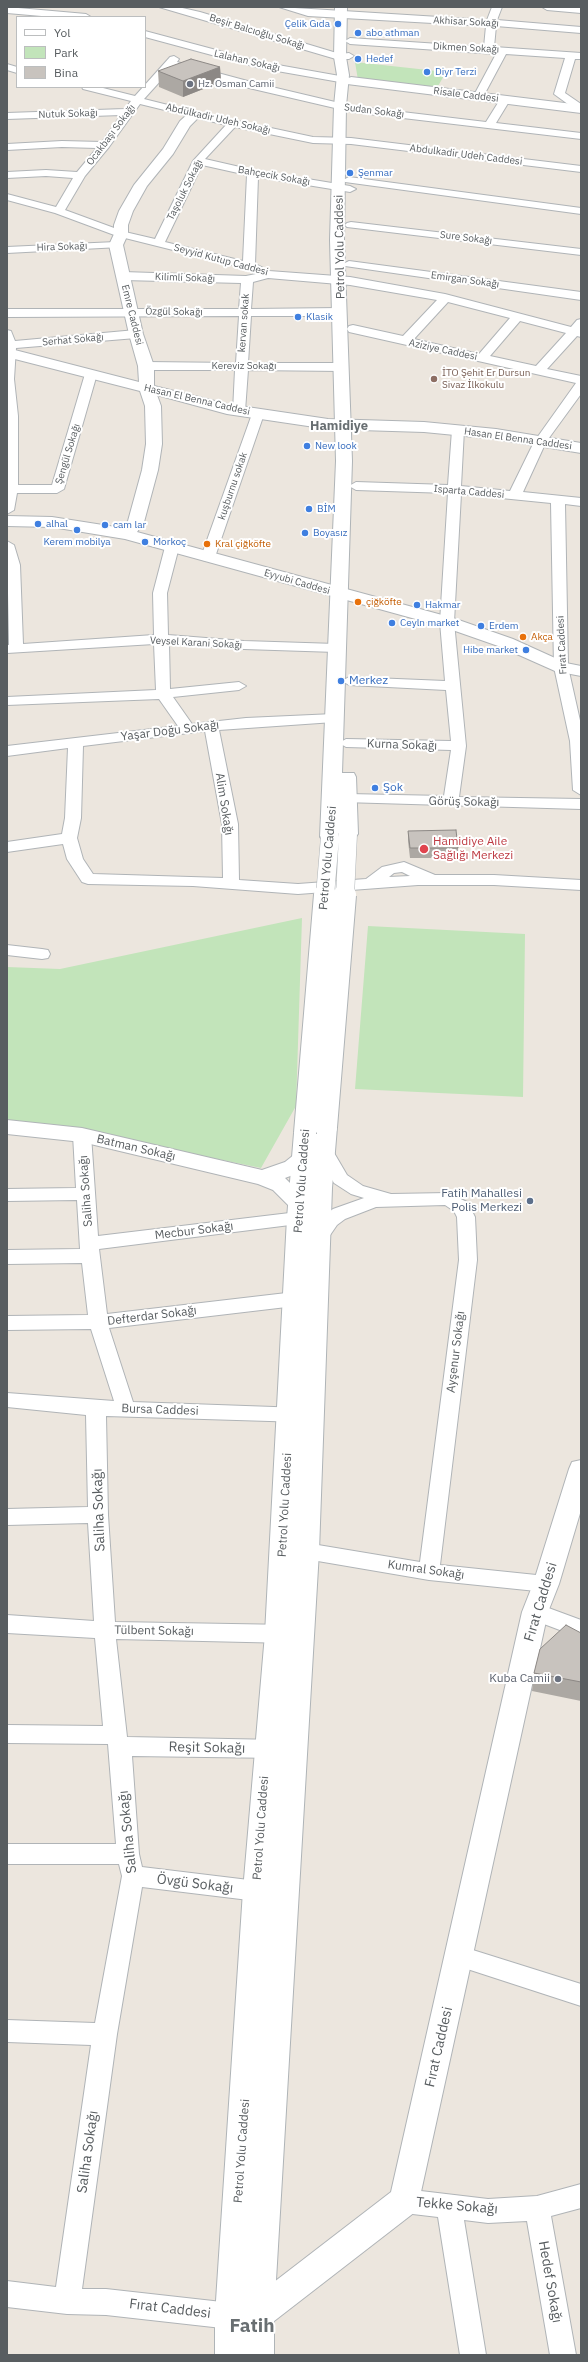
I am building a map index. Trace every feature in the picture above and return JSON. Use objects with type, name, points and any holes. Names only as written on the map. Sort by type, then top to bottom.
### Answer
[{"type":"main road","name":"Petrol Yolu Caddesi","points":[[231,2355],[244,2315],[293,1751],[289,1634],[301,1415],[320,1236],[318,1145],[347,872],[339,835],[332,815],[336,648],[346,596],[356,486],[342,366],[340,312],[349,264],[351,224],[346,185],[346,11]]},
{"type":"main road","name":"Risale Caddesi","points":[[347,80],[478,97],[580,108]]},
{"type":"main road","name":"Emre Caddesi","points":[[126,534],[136,522],[150,470],[153,450],[153,406],[147,389],[146,366],[136,334],[123,276],[119,239],[121,224],[126,211],[141,185],[168,151],[185,124],[195,115]]},
{"type":"main road","name":"Petrol Yolu Caddesi","points":[[318,1145],[305,1133],[339,835],[348,799],[346,743],[349,682],[344,461],[348,424],[353,329],[337,240],[346,185]]},
{"type":"main road","name":"Hasan El Benna Caddesi","points":[[9,346],[92,374],[239,411],[348,424],[458,430],[581,448]]},
{"type":"main road","name":"Eyyubi Caddesi","points":[[7,521],[52,522],[126,534],[346,596],[447,622],[507,643],[561,667],[581,671]]},
{"type":"main road","name":"Batman Sokağı","points":[[7,1127],[82,1135],[263,1178],[281,1185],[299,1210]]},
{"type":"main road","name":"Petrol Yolu Caddesi","points":[[258,2355],[244,2315],[257,1891],[267,1749],[306,1551],[295,1299],[299,1210],[318,1145]]},
{"type":"main road","points":[[263,1178],[293,1167],[318,1145]]},
{"type":"main road","name":"Fırat Caddesi","points":[[404,2201],[460,1957],[535,1612],[546,1584],[581,1469]]},
{"type":"main road","points":[[244,2315],[404,2201]]},
{"type":"street","name":"Beşir Balcıoğlu Sokağı","points":[[164,7],[346,51]]},
{"type":"street","name":"Akhisar Sokağı","points":[[284,7],[308,13],[346,11],[581,30]]},
{"type":"street","points":[[489,49],[491,23],[497,7]]},
{"type":"street","points":[[547,7],[581,10]]},
{"type":"street","points":[[7,10],[79,14]]},
{"type":"street","name":"Lalahan Sokağı","points":[[146,34],[260,65],[347,80]]},
{"type":"street","name":"Ocakbaşı Sokağı","points":[[59,211],[80,175],[105,145],[130,112],[137,100],[185,46]]},
{"type":"street","name":"Dikmen Sokağı","points":[[346,51],[489,49],[576,56]]},
{"type":"street","points":[[478,97],[503,50]]},
{"type":"street","points":[[576,56],[559,94],[580,108]]},
{"type":"street","name":"Sudan Sokağı","points":[[171,63],[253,86],[346,108],[581,136]]},
{"type":"street","name":"Abdülkadir Udeh Sokağı","points":[[92,88],[195,115],[313,140],[345,141]]},
{"type":"street","points":[[490,124],[504,100]]},
{"type":"street","name":"Nutuk Sokağı","points":[[7,116],[130,112]]},
{"type":"street","name":"Taşoluk Sokağı","points":[[158,243],[198,161],[233,123]]},
{"type":"street","name":"Abdulkadir Udeh Caddesi","points":[[345,141],[581,169]]},
{"type":"street","points":[[7,148],[62,144],[105,145]]},
{"type":"street","name":"Bahçecik Sokağı","points":[[198,161],[253,173],[346,185],[581,211]]},
{"type":"street","points":[[7,175],[46,173],[80,175]]},
{"type":"street","points":[[249,266],[253,173]]},
{"type":"street","name":"Seyyid Kutup Caddesi","points":[[7,197],[59,211],[119,239],[158,243],[249,266],[267,274],[345,281],[445,298],[517,317],[578,329]]},
{"type":"street","name":"Sure Sokağı","points":[[351,224],[581,252]]},
{"type":"street","name":"Hira Sokağı","points":[[7,250],[119,239]]},
{"type":"street","name":"Emirgan Sokağı","points":[[349,264],[581,296]]},
{"type":"street","name":"kervan sokak","points":[[239,411],[240,366],[247,280],[267,274]]},
{"type":"street","name":"Kilimli Sokağı","points":[[123,276],[247,280]]},
{"type":"street","points":[[405,341],[445,298]]},
{"type":"street","name":"Özgül Sokağı","points":[[7,313],[340,312]]},
{"type":"street","points":[[482,358],[517,317]]},
{"type":"street","name":"Aziziye Caddesi","points":[[353,329],[538,372],[581,380]]},
{"type":"street","points":[[538,372],[578,329]]},
{"type":"street","name":"Serhat Sokağı","points":[[9,346],[136,334]]},
{"type":"street","points":[[7,510],[12,416],[8,379],[9,346]]},
{"type":"street","name":"Kereviz Sokağı","points":[[146,366],[342,366]]},
{"type":"street","name":"Şengül Sokağı","points":[[9,489],[57,489],[92,374]]},
{"type":"street","points":[[515,495],[540,442],[581,385]]},
{"type":"street","name":"kuşburnu sokak","points":[[208,557],[258,414]]},
{"type":"street","points":[[451,802],[459,746],[447,622],[458,430]]},
{"type":"street","name":"Isparta Caddesi","points":[[356,486],[455,489],[581,502]]},
{"type":"street","name":"Fırat Caddesi","points":[[558,499],[561,667],[579,741],[581,790]]},
{"type":"street","points":[[7,545],[13,565],[11,648]]},
{"type":"street","points":[[172,547],[160,593],[162,694],[188,729]]},
{"type":"street","name":"Veysel Karani Sokağı","points":[[11,648],[162,639],[244,645],[336,648]]},
{"type":"street","points":[[349,682],[453,686]]},
{"type":"street","points":[[7,702],[162,694],[238,686]]},
{"type":"street","name":"Yaşar Doğu Sokağı","points":[[7,751],[246,722],[334,718]]},
{"type":"street","name":"Alim Sokağı","points":[[211,726],[230,824],[231,883]]},
{"type":"street","points":[[76,742],[73,818],[68,838],[75,859],[88,879],[231,883],[272,889],[298,889],[433,880],[494,880],[581,885]]},
{"type":"street","name":"Kurna Sokağı","points":[[346,743],[459,746]]},
{"type":"street","name":"Görüş Sokağı","points":[[348,799],[581,804]]},
{"type":"street","points":[[7,847],[68,838]]},
{"type":"street","points":[[7,950],[42,954]]},
{"type":"street","name":"Saliha Sokağı","points":[[82,1135],[89,1250],[95,1284],[98,1322],[126,1409]]},
{"type":"street","points":[[318,1145],[340,1179],[357,1190],[388,1199]]},
{"type":"street","points":[[7,1195],[85,1194]]},
{"type":"street","points":[[320,1236],[331,1220],[339,1214],[363,1204],[388,1199]]},
{"type":"street","name":"Ayşenur Sokağı","points":[[388,1199],[448,1199],[461,1207],[466,1217],[468,1234],[468,1260],[429,1572]]},
{"type":"street","name":"Mecbur Sokağı","points":[[7,1257],[89,1250],[299,1210]]},
{"type":"street","name":"Defterdar Sokağı","points":[[7,1323],[98,1322],[295,1299]]},
{"type":"street","name":"Bursa Caddesi","points":[[7,1400],[96,1408],[301,1415]]},
{"type":"street","name":"Saliha Sokağı","points":[[67,2301],[105,2034],[134,1876],[128,1854],[105,1630],[98,1515],[96,1408]]},
{"type":"street","points":[[7,1517],[98,1515]]},
{"type":"street","name":"Kumral Sokağı","points":[[306,1551],[429,1572],[546,1584]]},
{"type":"street","points":[[535,1612],[581,1629]]},
{"type":"street","name":"Tülbent Sokağı","points":[[7,1624],[105,1630],[289,1634]]},
{"type":"street","name":"Reşit Sokağı","points":[[7,1734],[293,1751]]},
{"type":"street","points":[[7,1854],[128,1854]]},
{"type":"street","name":"Övgü Sokağı","points":[[134,1876],[257,1891]]},
{"type":"street","points":[[460,1957],[581,1995]]},
{"type":"street","points":[[7,2031],[105,2034]]},
{"type":"street","name":"Tekke Sokağı","points":[[404,2201],[488,2211],[536,2208],[581,2196]]},
{"type":"street","points":[[449,2206],[473,2355]]},
{"type":"street","name":"Hedef Sokağı","points":[[536,2208],[563,2355]]},
{"type":"street","name":"Fırat Caddesi","points":[[7,2294],[67,2301],[106,2302],[244,2315]]},
{"type":"green space","points":[[355,62],[446,72],[437,88],[358,80]]},
{"type":"green space","points":[[302,918],[296,1106],[261,1168],[52,1125],[7,1120],[7,967],[60,969]]},
{"type":"green space","points":[[368,926],[525,934],[523,1097],[355,1089]]},
{"type":"building","points":[[191,59],[220,67],[183,81],[158,71]]},
{"type":"building","points":[[456,830],[458,848],[410,848],[408,831]]},
{"type":"building","points":[[566,1625],[581,1633],[581,1682],[534,1673],[540,1649]]},
{"type":"place","name":"Çelik Gıda","points":[[338,24]]},
{"type":"place","name":"abo athman","points":[[358,33]]},
{"type":"place","name":"Hedef","points":[[358,59]]},
{"type":"place","name":"Diyr Terzi","points":[[427,72]]},
{"type":"place","name":"Hz. Osman Camii","points":[[190,84]]},
{"type":"place","name":"Şenmar","points":[[350,173]]},
{"type":"place","name":"Klasik","points":[[298,317]]},
{"type":"place","name":"İTO Şehit Er Dursun Sivaz İlkokulu","points":[[434,379]]},
{"type":"place","name":"New look","points":[[307,446]]},
{"type":"place","name":"BİM","points":[[309,509]]},
{"type":"place","name":"alhal","points":[[38,524]]},
{"type":"place","name":"cam lar","points":[[105,525]]},
{"type":"place","name":"Kerem mobilya","points":[[77,530]]},
{"type":"place","name":"Boyasız","points":[[305,533]]},
{"type":"place","name":"Morkoç","points":[[145,542]]},
{"type":"place","name":"Kral çiğköfte","points":[[207,544]]},
{"type":"place","name":"çiğköfte","points":[[358,602]]},
{"type":"place","name":"Hakmar","points":[[417,605]]},
{"type":"place","name":"Ceyln market","points":[[392,623]]},
{"type":"place","name":"Erdem","points":[[481,626]]},
{"type":"place","name":"Akça","points":[[523,637]]},
{"type":"place","name":"Hibe market","points":[[526,650]]},
{"type":"place","name":"Merkez","points":[[341,681]]},
{"type":"place","name":"Şok","points":[[375,788]]},
{"type":"place","name":"Hamidiye Aile Sağlığı Merkezi","points":[[424,849]]},
{"type":"place","name":"Fatih Mahallesi Polis Merkezi","points":[[530,1201]]},
{"type":"place","name":"Kuba Camii","points":[[558,1679]]},
{"type":"district","name":"Hamidiye","points":[[339,426]]},
{"type":"district","name":"Fatih","points":[[252,2327]]}]
